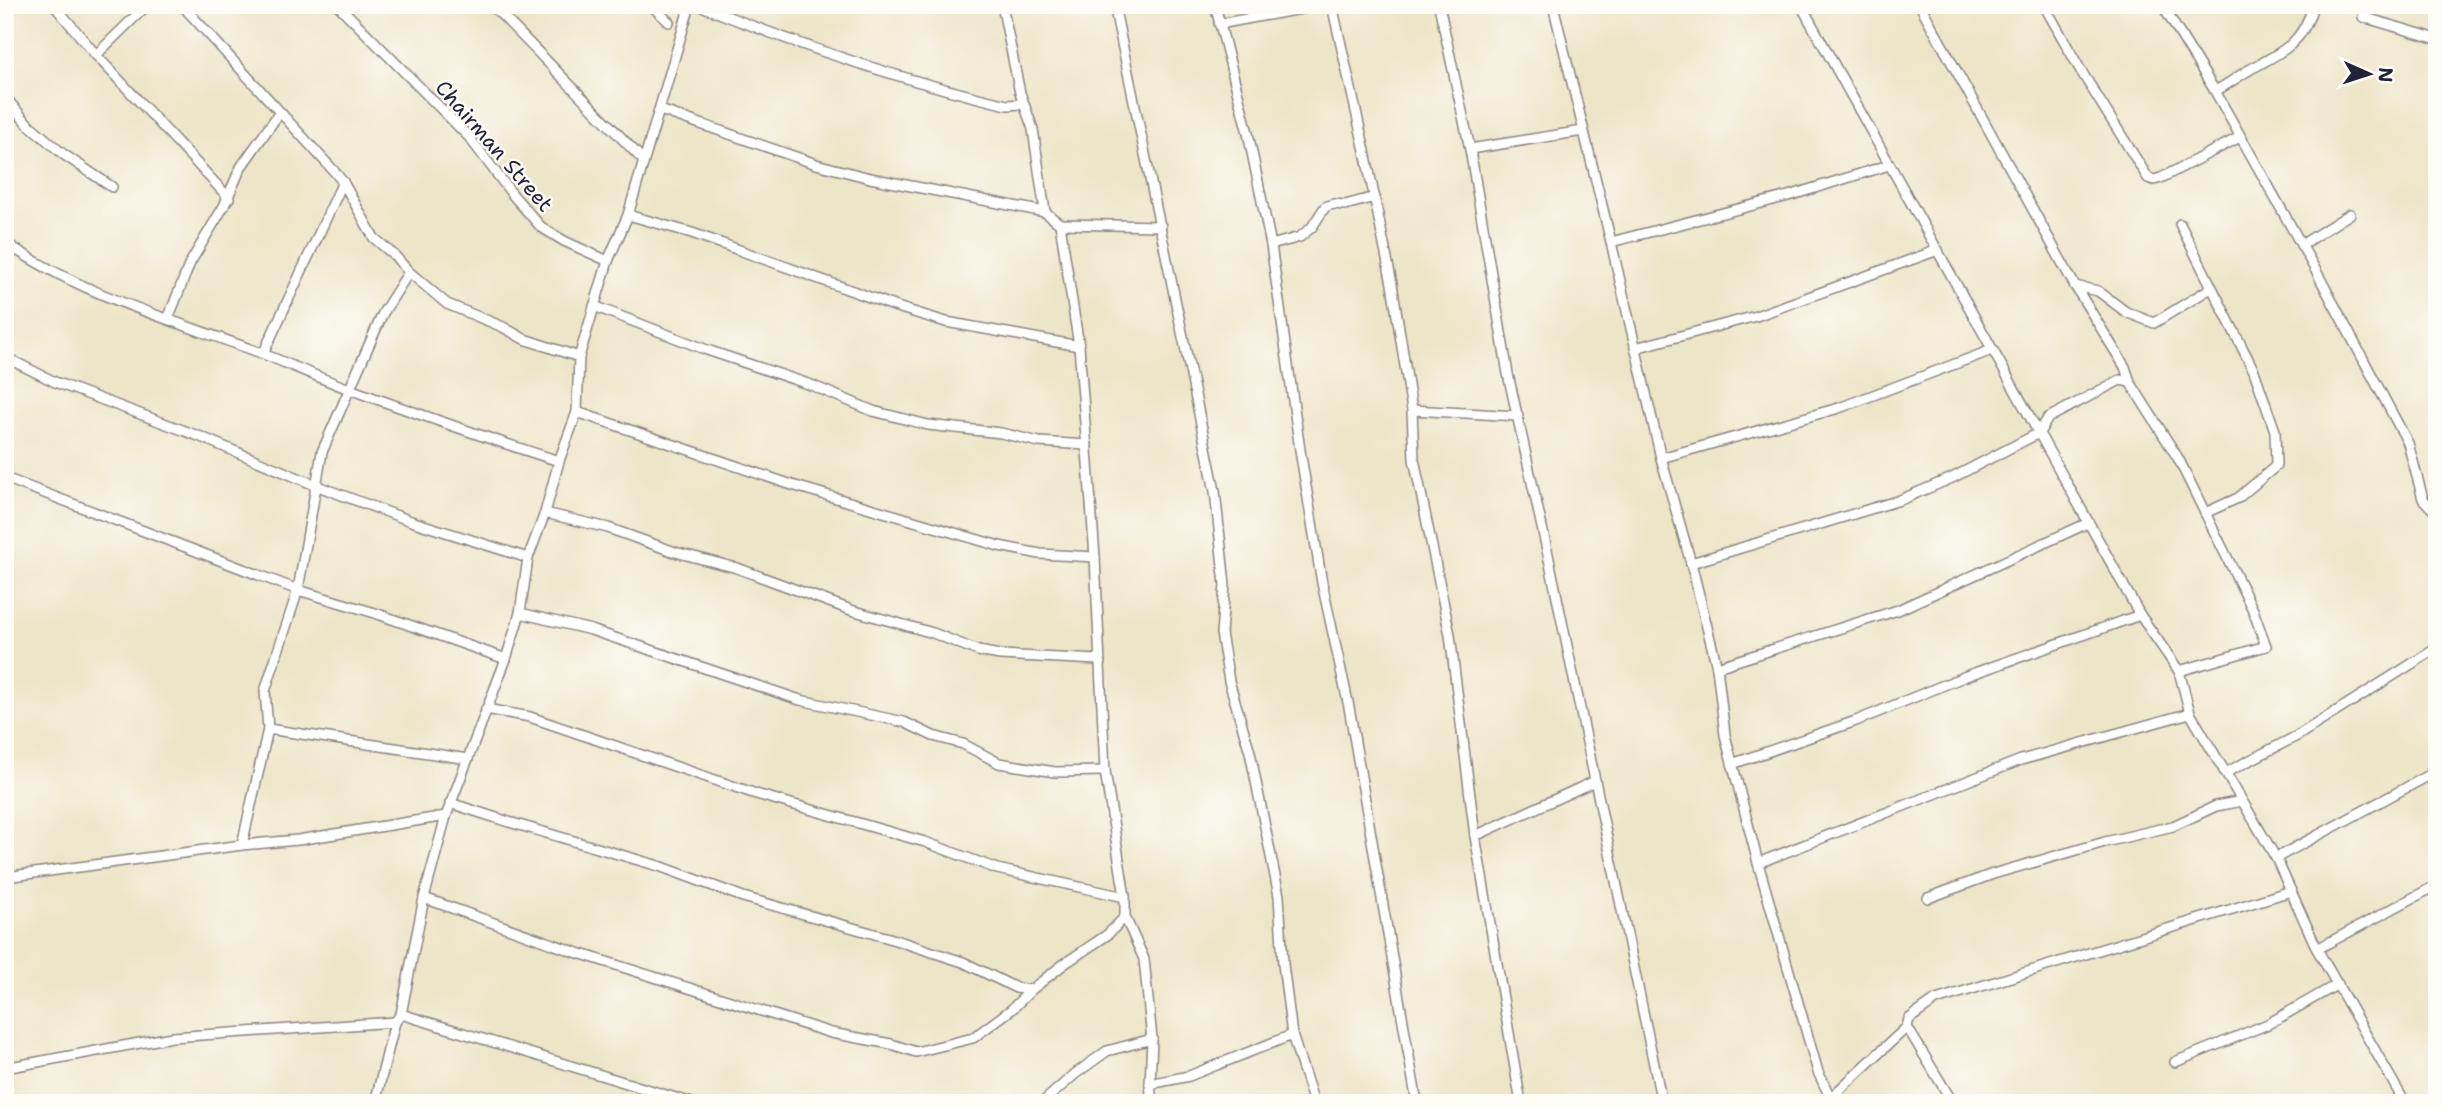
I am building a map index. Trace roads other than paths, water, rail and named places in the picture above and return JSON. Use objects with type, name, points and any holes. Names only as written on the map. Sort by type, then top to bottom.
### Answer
[{"type":"street","points":[[54,5],[96,55],[229,198]]},
{"type":"street","points":[[96,55],[147,5]]},
{"type":"street","points":[[182,5],[343,182],[373,238],[394,254],[408,272],[447,304],[503,327],[524,340],[579,357]]},
{"type":"street","name":"Chairman Street","points":[[338,5],[470,137],[512,194],[541,227],[608,261]]},
{"type":"street","points":[[492,5],[644,161]]},
{"type":"street","points":[[651,5],[669,22]]},
{"type":"street","points":[[375,1103],[398,1018],[424,898],[450,803],[506,659],[520,613],[528,558],[577,412],[579,357],[608,261],[628,215],[690,5]]},
{"type":"street","points":[[699,5],[882,72],[1007,106],[1024,104]]},
{"type":"street","points":[[1002,5],[1024,104],[1033,129],[1045,212]]},
{"type":"street","points":[[1114,5],[1215,491],[1224,585],[1221,633],[1229,681],[1250,752],[1279,896],[1283,964],[1292,1035],[1314,1103]]},
{"type":"street","points":[[1215,5],[1242,106],[1272,245],[1304,477],[1322,583],[1349,707],[1417,1103]]},
{"type":"street","points":[[1219,24],[1322,5]]},
{"type":"street","points":[[1332,5],[1392,284],[1412,410],[1414,459],[1450,635],[1475,836],[1521,1103]]},
{"type":"street","points":[[1439,5],[1470,149],[1508,374],[1662,1103]]},
{"type":"street","points":[[1553,5],[1661,458],[1717,667],[1725,734],[1732,764],[1818,1072],[1829,1101],[1906,1027],[1909,1019],[1936,1000],[2291,891]]},
{"type":"street","points":[[1801,5],[2140,615],[2179,671],[2190,713],[2276,858],[2318,949],[2405,1103]]},
{"type":"street","points":[[1920,5],[2075,286],[2125,367],[2130,382],[2178,458],[2253,610],[2266,646],[2179,671]]},
{"type":"street","points":[[2044,5],[2081,71],[2148,178],[2161,178],[2240,137]]},
{"type":"street","points":[[2162,5],[2215,91],[2408,443],[2423,499],[2437,514]]},
{"type":"street","points":[[2215,91],[2281,54],[2295,43],[2310,18],[2313,5]]},
{"type":"street","points":[[2363,17],[2437,39]]},
{"type":"street","points":[[5,97],[27,123],[63,155],[112,187]]},
{"type":"street","points":[[660,110],[816,164],[870,178],[1045,212],[1060,224],[1161,226]]},
{"type":"street","points":[[168,319],[190,263],[229,198],[247,158],[279,112]]},
{"type":"street","points":[[1470,149],[1583,131]]},
{"type":"street","points":[[1611,242],[1779,198],[1889,165]]},
{"type":"street","points":[[263,354],[343,182]]},
{"type":"street","points":[[1272,245],[1300,237],[1312,227],[1325,207],[1375,197]]},
{"type":"street","points":[[2301,245],[2350,214]]},
{"type":"street","points":[[628,215],[692,233],[946,322],[1079,346]]},
{"type":"street","points":[[1060,224],[1079,346],[1095,557],[1105,771],[1125,897],[1125,917],[1144,959],[1152,1039],[1152,1103]]},
{"type":"street","points":[[2180,224],[2254,370],[2275,431],[2276,466],[2238,498],[2205,513]]},
{"type":"street","points":[[5,242],[51,271],[114,299],[349,389],[559,461]]},
{"type":"street","points":[[1635,348],[1756,316],[1938,250]]},
{"type":"street","points":[[242,845],[268,729],[265,691],[298,590],[322,452],[383,313],[408,272]]},
{"type":"street","points":[[2075,286],[2098,291],[2126,312],[2154,323],[2211,288]]},
{"type":"street","points":[[594,306],[811,385],[873,411],[928,425],[1001,433],[1039,442],[1087,445]]},
{"type":"street","points":[[1661,458],[1839,408],[1992,350]]},
{"type":"street","points":[[5,357],[55,382],[201,437],[411,522],[528,558]]},
{"type":"street","points":[[1691,563],[1900,499],[1982,464],[2039,433],[2048,418],[2120,380],[2130,382]]},
{"type":"street","points":[[1412,410],[1518,416]]},
{"type":"street","points":[[577,412],[792,485],[999,546],[1040,554],[1095,557]]},
{"type":"street","points":[[5,478],[298,590],[375,613],[506,659]]},
{"type":"street","points":[[545,513],[608,528],[675,552],[737,568],[851,610],[933,633],[978,651],[1000,655],[1098,660]]},
{"type":"street","points":[[1717,667],[1898,610],[2088,523]]},
{"type":"street","points":[[520,613],[591,629],[800,700],[904,722],[933,736],[963,744],[999,763],[1055,772],[1105,771]]},
{"type":"street","points":[[1732,764],[1856,721],[1966,676],[2140,615]]},
{"type":"street","points":[[2225,773],[2297,736],[2437,648]]},
{"type":"street","points":[[486,709],[530,717],[756,794],[925,842],[997,869],[1125,897]]},
{"type":"street","points":[[1758,863],[2021,760],[2190,713]]},
{"type":"street","points":[[268,729],[468,759]]},
{"type":"street","points":[[2276,858],[2437,771]]},
{"type":"street","points":[[1475,836],[1595,781]]},
{"type":"street","points":[[1928,898],[1993,874],[2173,826],[2216,806],[2242,801]]},
{"type":"street","points":[[450,803],[662,867],[743,897],[889,938],[962,962],[1016,988],[1031,990]]},
{"type":"street","points":[[5,877],[298,840],[446,817]]},
{"type":"street","points":[[2318,949],[2437,885]]},
{"type":"street","points":[[424,898],[575,952],[831,1033],[891,1044],[916,1052],[973,1038],[1125,917]]},
{"type":"street","points":[[2175,1062],[2268,1024],[2338,984]]},
{"type":"street","points":[[5,1068],[172,1037],[398,1018],[691,1103]]},
{"type":"street","points":[[1906,1027],[1954,1103]]},
{"type":"street","points":[[1150,1084],[1189,1076],[1292,1035]]},
{"type":"street","points":[[1042,1103],[1107,1051],[1152,1039]]},
{"type":"street","points":[[2431,1103],[2437,1099]]}]
